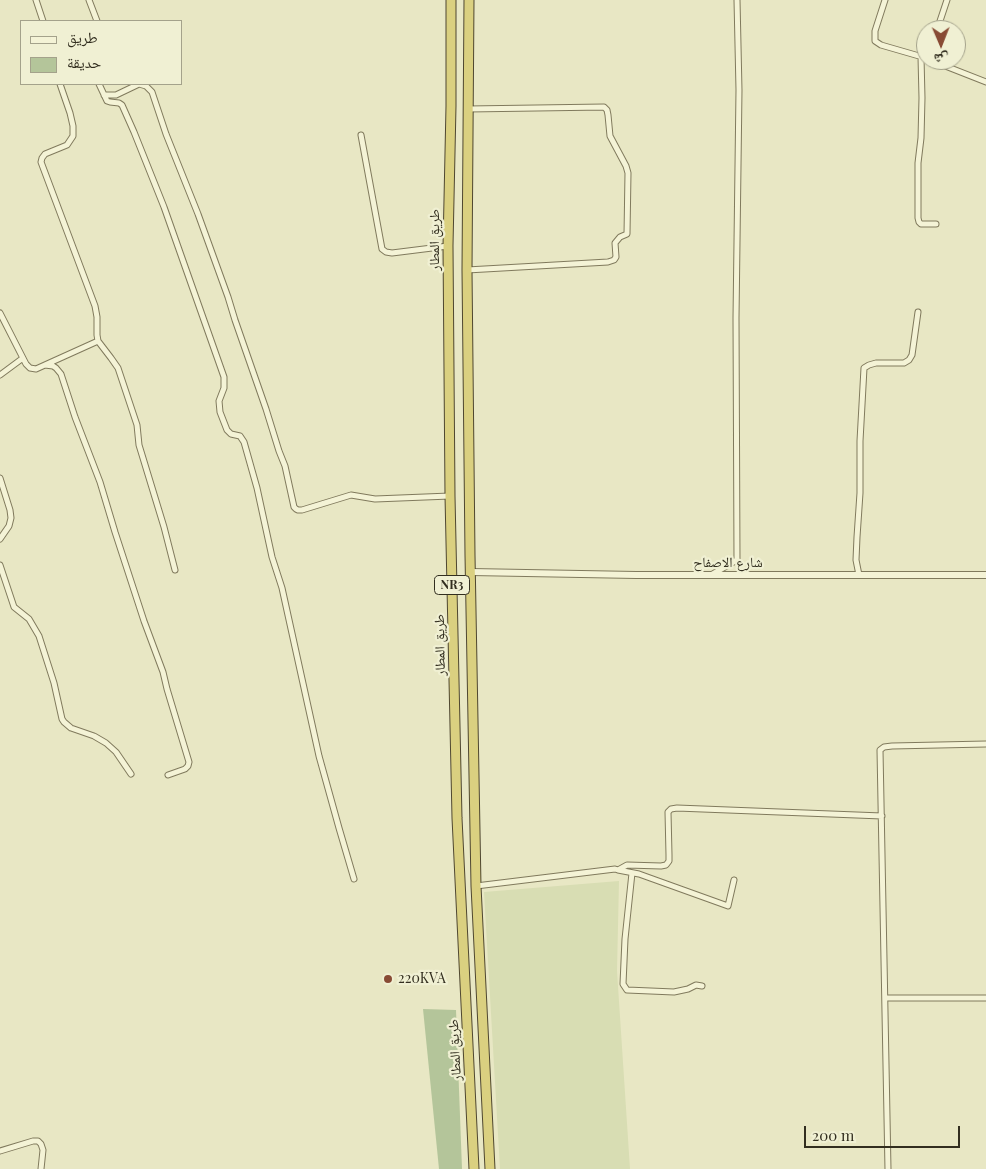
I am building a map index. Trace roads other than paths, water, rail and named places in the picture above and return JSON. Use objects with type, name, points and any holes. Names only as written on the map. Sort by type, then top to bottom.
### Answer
[{"type":"highway","name":"طريق المطار","points":[[451,0],[448,246],[450,496],[457,818],[474,1169]]},
{"type":"highway","name":"طريق المطار","points":[[469,0],[467,270],[470,572],[476,886],[490,1169]]},
{"type":"street","points":[[36,0],[43,20]]},
{"type":"street","points":[[89,0],[97,20]]},
{"type":"street","points":[[711,575],[737,560],[736,318],[739,99],[737,0]]},
{"type":"street","points":[[885,0],[875,31],[875,41],[881,45],[916,56]]},
{"type":"street","points":[[940,20],[947,0]]},
{"type":"street","points":[[923,70],[921,138],[918,163],[918,218],[921,224],[936,224]]},
{"type":"street","points":[[955,70],[986,82]]},
{"type":"street","points":[[60,85],[70,113],[73,136],[67,146],[45,154],[41,162],[95,306],[98,341],[118,368],[137,425],[139,445],[175,570]]},
{"type":"street","points":[[99,85],[109,102],[122,105],[134,132],[164,207],[224,377],[224,388],[219,402],[220,412],[227,430],[231,434],[240,436],[244,442],[257,488],[272,557],[282,588],[320,756],[354,879]]},
{"type":"street","points":[[104,95],[116,95],[137,85]]},
{"type":"street","points":[[142,85],[152,92],[166,134],[226,289],[266,409],[278,452],[285,466],[294,507],[302,510],[351,496],[375,499],[450,496]]},
{"type":"street","points":[[467,270],[608,262],[614,260],[616,257],[616,243],[620,237],[627,234],[628,173],[610,136],[607,110],[604,107],[468,109]]},
{"type":"street","points":[[361,135],[382,249],[392,253],[448,246]]},
{"type":"street","points":[[859,575],[856,560],[864,368],[869,364],[904,363],[910,360],[918,312]]},
{"type":"street","points":[[0,313],[26,364],[30,368],[36,369],[98,341]]},
{"type":"street","points":[[0,375],[23,358]]},
{"type":"street","points":[[45,365],[56,368],[61,374],[100,482],[144,621],[163,672],[189,762],[185,769],[168,775]]},
{"type":"street","points":[[0,478],[11,518],[9,526],[0,539]]},
{"type":"street","points":[[0,566],[14,607],[29,618],[39,636],[54,683],[62,719],[71,728],[106,742],[116,752],[131,774]]},
{"type":"street","name":"شارع الاصفاح","points":[[470,572],[636,575],[986,575]]},
{"type":"street","points":[[888,1169],[880,750],[892,746],[986,744]]},
{"type":"street","points":[[618,870],[627,865],[666,865],[669,861],[668,812],[671,809],[882,816]]},
{"type":"street","points":[[476,886],[615,869],[728,906],[734,880]]},
{"type":"street","points":[[632,873],[625,939],[623,984],[627,990],[674,992],[702,986]]},
{"type":"street","points":[[886,998],[986,998]]},
{"type":"street","points":[[0,1151],[38,1141],[43,1150],[42,1169]]},
{"type":"place","name":"220KVA","points":[[388,979]]}]
